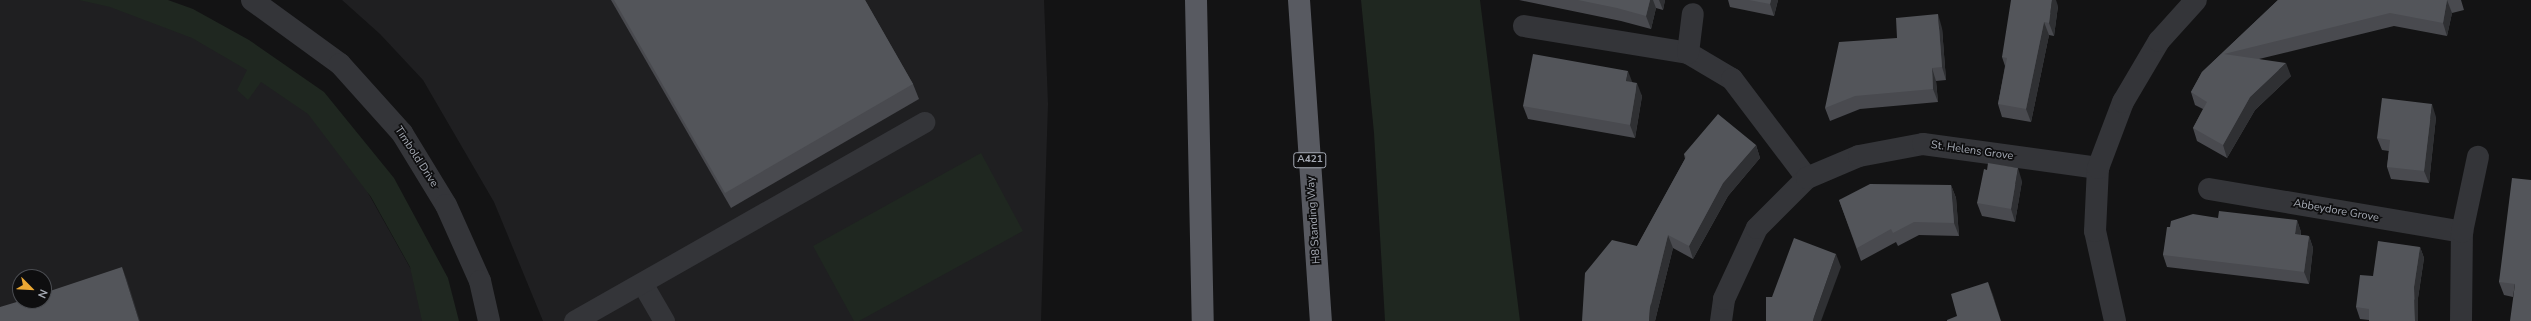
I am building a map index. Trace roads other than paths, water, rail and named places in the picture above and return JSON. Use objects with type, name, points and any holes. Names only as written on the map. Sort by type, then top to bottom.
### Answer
[{"type":"highway","points":[[1196,0],[1203,321]]},
{"type":"highway","name":"H8 Standing Way","points":[[1299,0],[1321,321]]},
{"type":"street","points":[[2115,321],[2095,231],[2098,168],[2123,102],[2159,41],[2196,0]]},
{"type":"street","name":"Timbold Drive","points":[[260,2],[340,64],[402,133],[446,205],[480,281],[489,321]]},
{"type":"street","points":[[1688,53],[1693,14]]},
{"type":"street","points":[[1524,26],[1688,53],[1732,79],[1807,178]]},
{"type":"street","name":"St. Helens Grove","points":[[1721,321],[1724,299],[1757,228],[1807,178],[1859,156],[1923,144],[2098,168]]},
{"type":"street","points":[[2461,321],[2462,232],[2478,157]]},
{"type":"street","name":"Abbeydore Grove","points":[[2209,190],[2462,232]]},
{"type":"lane","points":[[574,321],[925,122]]},
{"type":"lane","points":[[642,283],[664,321]]}]
